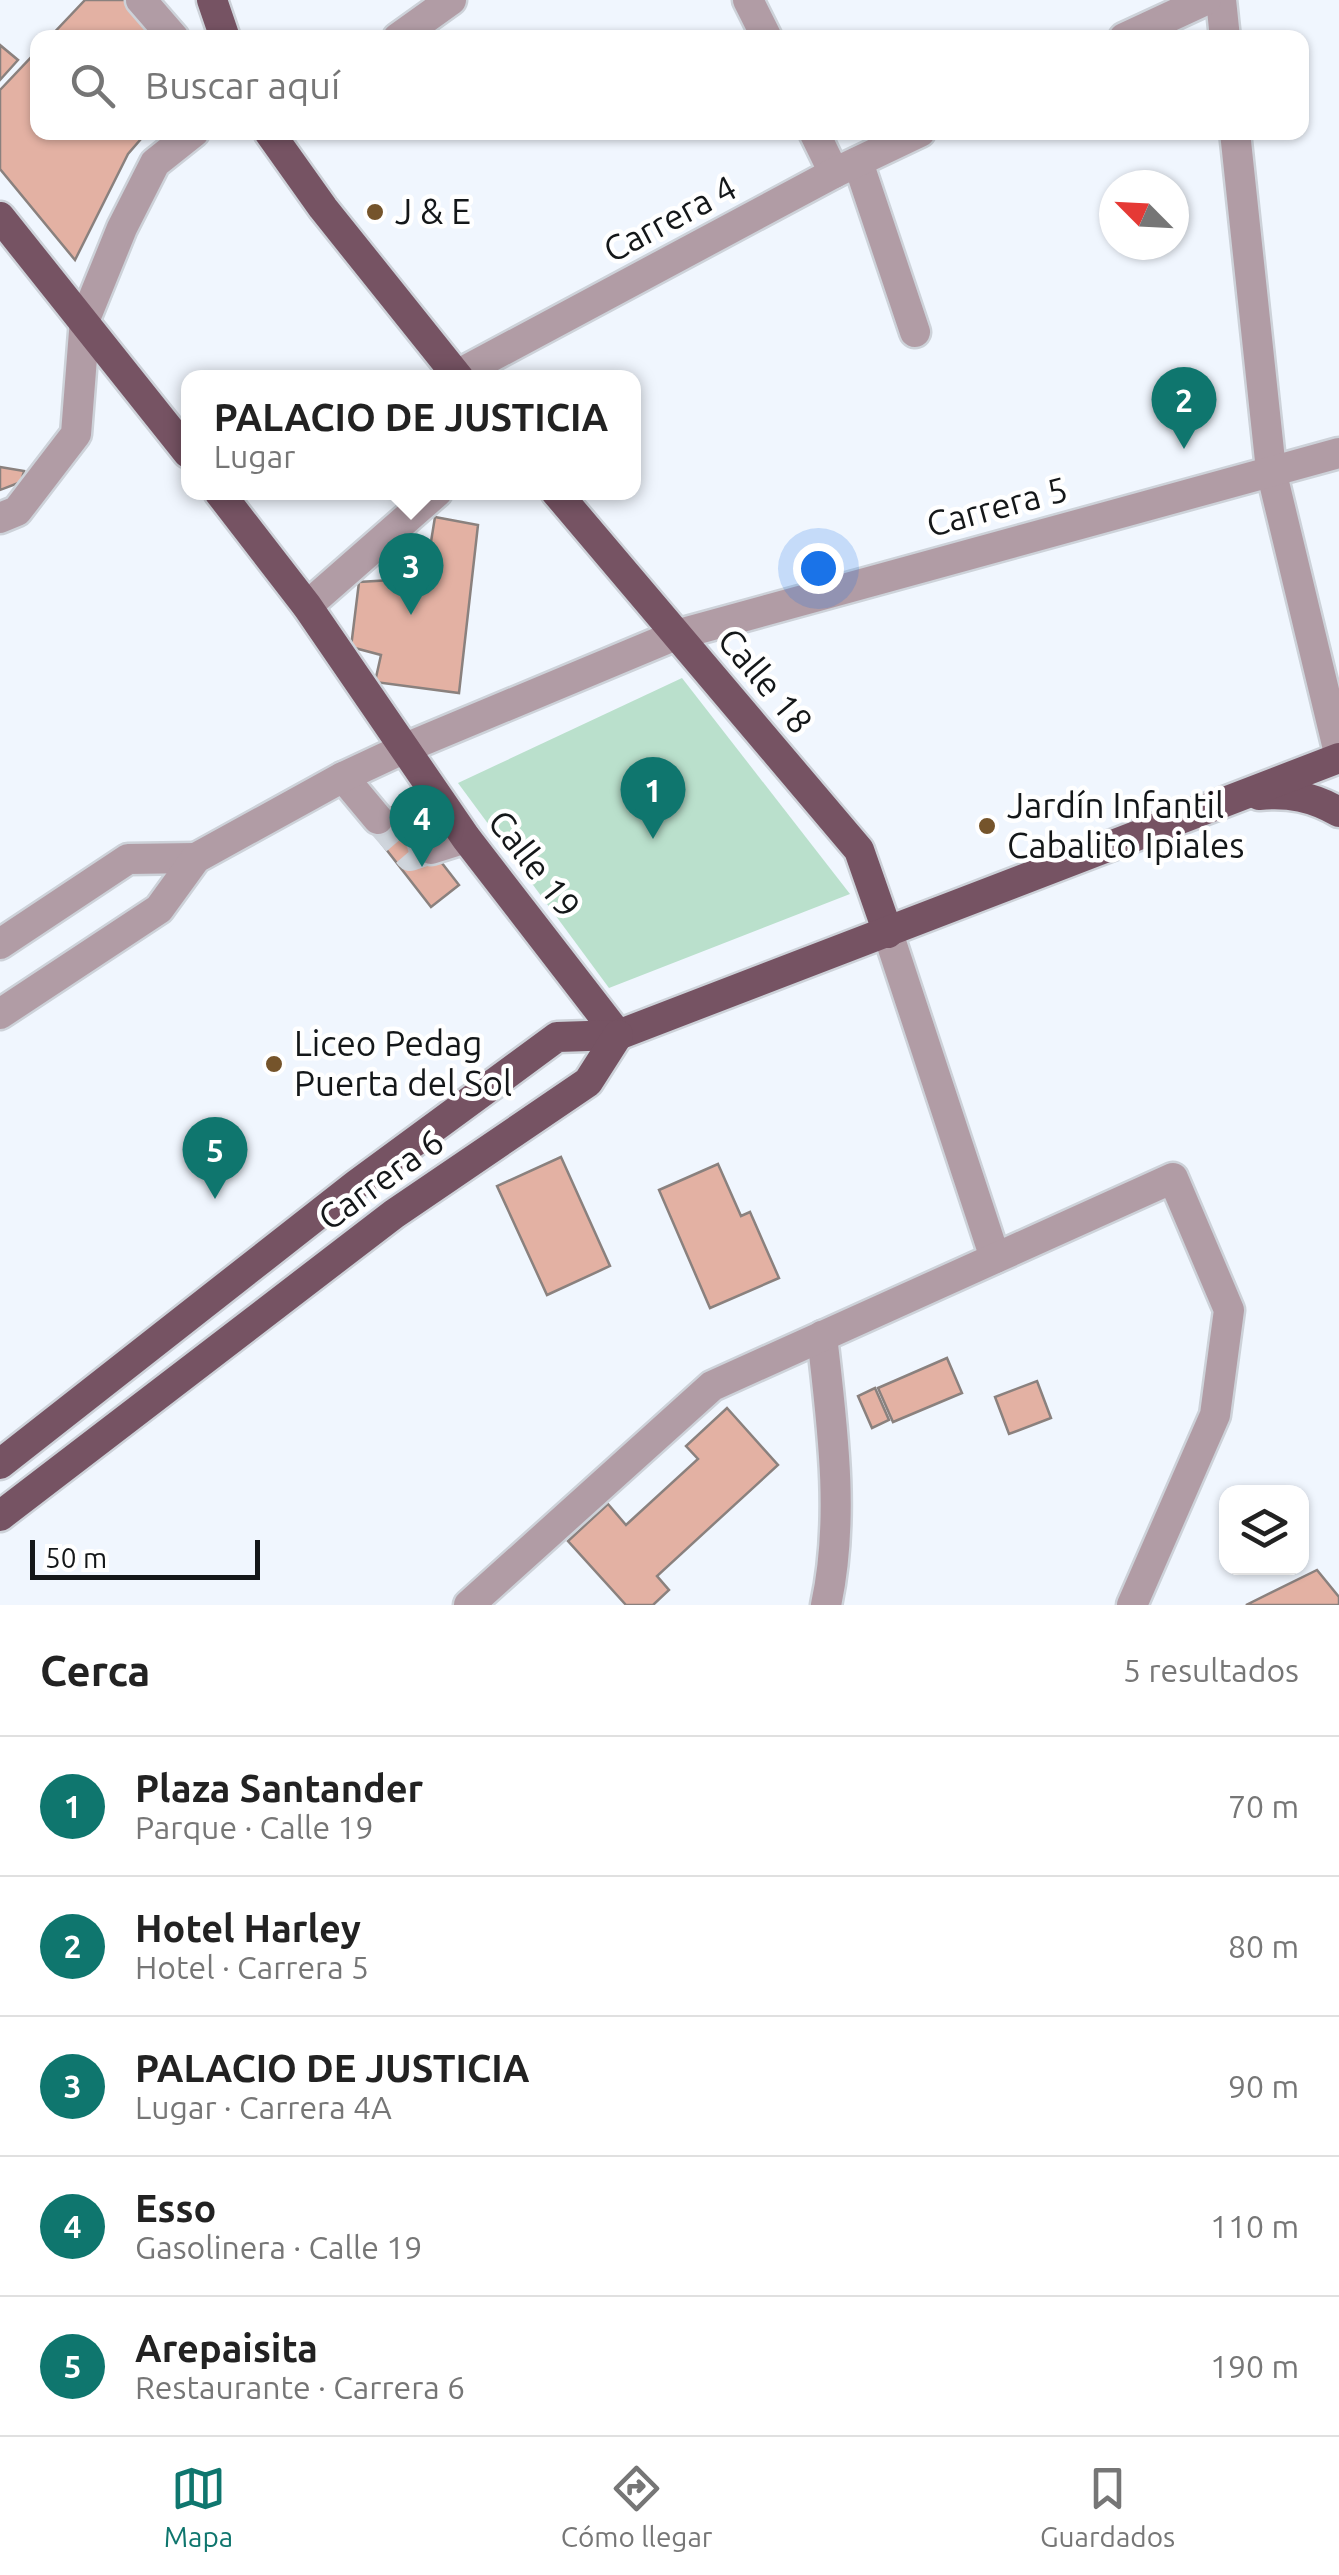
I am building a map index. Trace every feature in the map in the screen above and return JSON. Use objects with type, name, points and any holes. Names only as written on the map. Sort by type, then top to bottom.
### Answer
[{"type":"main road","points":[[212,0],[223,30]]},
{"type":"main road","points":[[276,140],[324,208],[453,370]]},
{"type":"main road","points":[[0,217],[181,444]]},
{"type":"main road","name":"Calle 19","points":[[225,500],[307,606],[466,838],[618,1034]]},
{"type":"main road","name":"Calle 18","points":[[563,500],[859,850],[888,933]]},
{"type":"main road","points":[[618,1034],[1246,796],[1339,756]]},
{"type":"main road","points":[[1246,796],[1284,792],[1321,801],[1339,812]]},
{"type":"main road","name":"Carrera 6","points":[[0,1464],[357,1184],[557,1038],[618,1034]]},
{"type":"main road","name":"Carrera 6","points":[[0,1516],[394,1214],[588,1082],[618,1034]]},
{"type":"street","points":[[141,0],[167,30]]},
{"type":"street","points":[[409,30],[451,0]]},
{"type":"street","points":[[748,0],[762,30]]},
{"type":"street","points":[[1141,30],[1206,0]]},
{"type":"street","points":[[1221,0],[1224,30]]},
{"type":"street","points":[[0,518],[17,511],[76,434],[84,319],[154,163],[184,140]]},
{"type":"street","points":[[821,140],[846,168],[915,332]]},
{"type":"street","name":"Carrera 4","points":[[469,370],[904,140]]},
{"type":"street","points":[[1236,140],[1271,470],[1339,756]]},
{"type":"street","name":"Carrera 5","points":[[403,749],[676,635],[1339,453]]},
{"type":"street","points":[[307,606],[428,500]]},
{"type":"street","points":[[0,1014],[159,909],[196,858],[343,777],[403,749]]},
{"type":"street","points":[[343,777],[378,818]]},
{"type":"street","points":[[431,849],[466,838]]},
{"type":"street","points":[[0,944],[128,860],[196,858]]},
{"type":"street","points":[[888,933],[996,1258]]},
{"type":"street","points":[[469,1605],[712,1386],[1174,1178],[1229,1310],[1215,1415],[1132,1605]]},
{"type":"street","points":[[822,1336],[834,1437],[834,1568],[826,1605]]},
{"type":"green space","points":[[682,678],[850,894],[609,988],[458,783]]},
{"type":"building","points":[[85,0],[127,0],[155,30],[57,30]]},
{"type":"building","points":[[0,45],[18,60],[0,80]]},
{"type":"building","points":[[30,58],[30,140],[140,140],[128,154],[75,260],[0,169],[0,90]]},
{"type":"building","points":[[0,467],[24,471],[21,482],[0,490]]},
{"type":"building","points":[[435,517],[478,525],[459,693],[375,682],[381,655],[351,647],[359,582],[392,580],[401,546],[430,548]]},
{"type":"building","points":[[396,804],[459,885],[431,907],[368,826]]},
{"type":"building","points":[[561,1157],[610,1266],[547,1295],[497,1186]]},
{"type":"building","points":[[718,1164],[741,1216],[750,1212],[779,1278],[710,1308],[659,1190]]},
{"type":"building","points":[[947,1358],[962,1393],[893,1422],[878,1388]]},
{"type":"building","points":[[1037,1381],[1051,1418],[1009,1434],[995,1397]]},
{"type":"building","points":[[875,1388],[889,1420],[872,1428],[858,1396]]},
{"type":"building","points":[[727,1408],[778,1465],[657,1576],[669,1590],[653,1605],[626,1605],[568,1541],[608,1504],[626,1525],[698,1459],[686,1446]]},
{"type":"building","points":[[1317,1570],[1339,1597],[1339,1605],[1246,1605],[1309,1575]]},
{"type":"tunnel","points":[[378,819],[410,856],[431,849]]},
{"type":"place","name":"J & E","points":[[375,212]]},
{"type":"place","name":"Hotel Harley","points":[[1184,449]]},
{"type":"place","name":"PALACIO DE JUSTICIA","points":[[411,615]]},
{"type":"place","name":"Jardín Infantil Cabalito Ipiales","points":[[987,826]]},
{"type":"place","name":"Plaza Santander","points":[[653,839]]},
{"type":"place","name":"Esso","points":[[422,867]]},
{"type":"place","name":"Liceo Pedag Puerta del Sol","points":[[274,1064]]},
{"type":"place","name":"Arepaisita","points":[[215,1199]]}]
